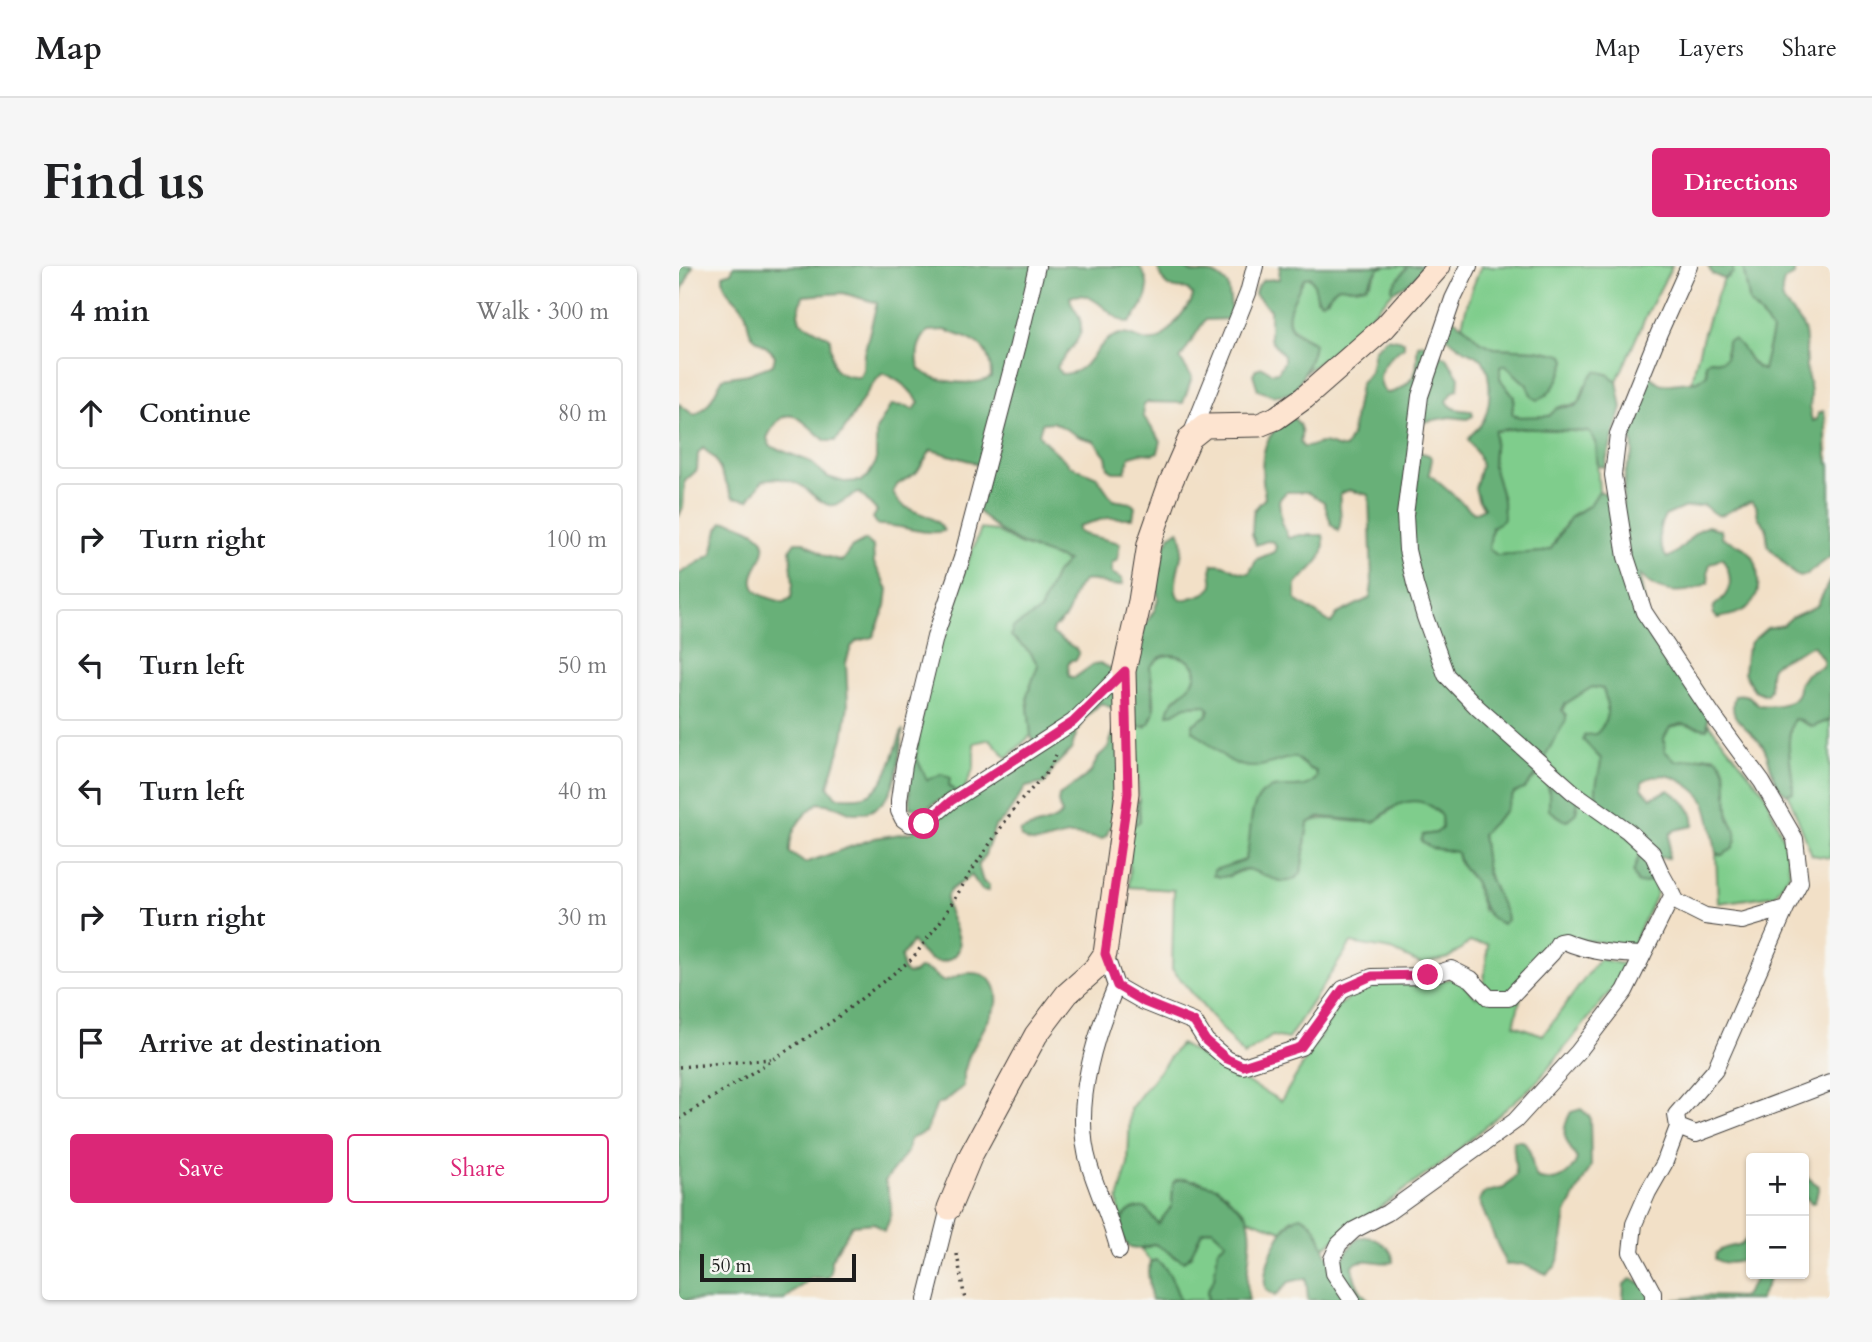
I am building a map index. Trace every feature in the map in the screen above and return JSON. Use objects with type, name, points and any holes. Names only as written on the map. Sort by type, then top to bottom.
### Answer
[{"type":"street","points":[[1037,266],[962,558],[935,637],[904,765],[899,800],[903,819],[910,824],[924,824],[951,801],[1073,722],[1125,671]]},
{"type":"street","points":[[926,1300],[949,1208],[971,1155],[1036,1035],[1067,995],[1094,970],[1105,954],[1128,793],[1125,671],[1149,544],[1170,484],[1248,293],[1255,266]]},
{"type":"street","points":[[1190,438],[1205,426],[1259,425],[1304,398],[1385,327],[1439,266]]},
{"type":"street","points":[[1469,266],[1453,299],[1420,396],[1405,515],[1407,550],[1425,617],[1446,675],[1478,708],[1573,792],[1628,831],[1652,853],[1677,902],[1705,916],[1742,921],[1786,908]]},
{"type":"street","points":[[1653,1300],[1653,1293],[1631,1252],[1634,1224],[1664,1164],[1678,1127],[1676,1115],[1715,1070],[1800,882],[1795,839],[1762,782],[1691,684],[1644,612],[1626,557],[1613,475],[1618,433],[1658,333],[1689,266]]},
{"type":"street","points":[[1352,1300],[1334,1273],[1332,1259],[1339,1244],[1354,1230],[1387,1213],[1515,1121],[1598,1028],[1625,991],[1673,894]]},
{"type":"street","points":[[1105,954],[1117,986],[1144,1002],[1194,1022],[1206,1041],[1227,1059],[1243,1066],[1301,1047],[1343,989],[1372,976],[1428,975],[1451,969],[1471,979],[1489,998],[1509,998],[1538,969],[1559,942],[1564,941],[1602,952],[1643,955]]},
{"type":"street","points":[[1117,986],[1101,1023],[1087,1081],[1083,1137],[1089,1165],[1109,1214],[1119,1251]]},
{"type":"street","points":[[1678,1127],[1696,1134],[1830,1083]]},
{"type":"path","points":[[679,1118],[829,1024],[912,959],[943,918],[1015,807],[1048,771],[1073,722]]},
{"type":"path","points":[[679,1067],[773,1058]]},
{"type":"green space","points":[[679,266],[693,266],[682,290],[679,306]]},
{"type":"green space","points":[[734,266],[1139,266],[1148,289],[1144,303],[1129,323],[1114,316],[1094,300],[1079,295],[1070,297],[1081,325],[1078,338],[1057,367],[1061,374],[1080,369],[1102,344],[1117,335],[1154,341],[1171,327],[1191,302],[1193,295],[1187,289],[1167,285],[1157,266],[1184,266],[1194,273],[1215,275],[1228,285],[1232,314],[1229,319],[1205,320],[1180,359],[1192,377],[1183,403],[1148,402],[1143,406],[1144,417],[1161,441],[1158,452],[1130,456],[1125,472],[1113,472],[1108,468],[1106,456],[1094,441],[1080,437],[1053,422],[1042,423],[1039,434],[1042,439],[1071,466],[1097,477],[1113,500],[1131,503],[1135,507],[1133,518],[1107,518],[1078,526],[1078,531],[1083,534],[1120,543],[1117,561],[1112,562],[1112,573],[1122,579],[1123,584],[1084,581],[1075,592],[1066,616],[1053,628],[1052,633],[1076,649],[1079,654],[1076,660],[1071,660],[1068,665],[1069,676],[1074,678],[1094,664],[1100,663],[1116,671],[1155,609],[1158,599],[1156,570],[1159,558],[1170,536],[1178,530],[1183,545],[1176,591],[1178,597],[1184,599],[1207,592],[1213,586],[1213,564],[1249,573],[1257,559],[1274,552],[1274,542],[1267,541],[1256,545],[1252,534],[1254,510],[1265,498],[1262,463],[1269,438],[1278,427],[1293,418],[1301,428],[1300,442],[1303,447],[1324,443],[1345,448],[1351,437],[1360,385],[1370,372],[1374,350],[1387,338],[1404,341],[1404,347],[1393,355],[1381,373],[1380,379],[1386,393],[1400,389],[1412,378],[1417,366],[1418,345],[1423,343],[1429,351],[1446,357],[1459,377],[1458,389],[1447,401],[1454,408],[1472,411],[1473,416],[1467,419],[1450,417],[1418,423],[1419,452],[1432,459],[1429,474],[1474,513],[1484,508],[1475,488],[1481,466],[1478,455],[1468,440],[1487,412],[1488,374],[1482,359],[1446,337],[1452,318],[1479,341],[1494,348],[1537,350],[1564,355],[1566,361],[1555,384],[1543,398],[1537,400],[1532,397],[1527,385],[1505,365],[1500,367],[1500,379],[1514,397],[1512,413],[1516,417],[1549,416],[1557,408],[1575,406],[1596,371],[1617,381],[1622,408],[1604,467],[1598,466],[1596,442],[1589,432],[1519,428],[1495,431],[1493,466],[1503,500],[1504,517],[1492,527],[1489,549],[1497,555],[1542,552],[1551,549],[1570,518],[1590,505],[1599,491],[1610,495],[1622,514],[1625,473],[1633,452],[1631,434],[1636,404],[1648,375],[1662,385],[1698,381],[1707,375],[1706,363],[1726,358],[1727,341],[1733,339],[1754,364],[1763,370],[1772,331],[1750,304],[1743,266],[1794,266],[1794,275],[1784,281],[1782,297],[1805,333],[1811,418],[1813,421],[1817,419],[1818,413],[1823,411],[1825,417],[1830,466],[1830,557],[1800,577],[1768,546],[1766,527],[1758,517],[1756,505],[1752,501],[1721,515],[1703,505],[1683,508],[1665,516],[1659,532],[1664,553],[1667,558],[1674,554],[1696,532],[1708,526],[1721,530],[1722,537],[1744,548],[1754,559],[1758,588],[1748,608],[1717,618],[1713,613],[1714,606],[1725,596],[1730,585],[1722,558],[1710,564],[1709,582],[1692,590],[1664,590],[1646,581],[1639,573],[1652,642],[1681,677],[1708,717],[1707,729],[1682,724],[1670,727],[1664,738],[1665,751],[1675,761],[1715,757],[1722,764],[1726,778],[1729,818],[1736,833],[1732,849],[1722,855],[1716,853],[1707,809],[1703,799],[1695,791],[1674,777],[1651,777],[1642,782],[1642,788],[1651,798],[1669,790],[1674,793],[1690,810],[1693,826],[1675,830],[1670,834],[1668,858],[1662,857],[1651,862],[1649,880],[1638,883],[1633,873],[1641,850],[1615,823],[1598,800],[1596,789],[1601,759],[1583,740],[1584,735],[1596,734],[1606,719],[1603,689],[1592,687],[1565,704],[1562,710],[1566,720],[1545,756],[1578,801],[1576,813],[1566,821],[1549,810],[1549,785],[1543,775],[1536,775],[1524,789],[1514,793],[1505,811],[1482,834],[1487,873],[1506,914],[1507,920],[1502,924],[1485,911],[1474,882],[1460,862],[1457,852],[1432,848],[1421,841],[1423,835],[1436,833],[1442,828],[1441,816],[1425,803],[1412,801],[1399,804],[1374,822],[1320,817],[1308,823],[1301,873],[1295,879],[1281,881],[1246,869],[1218,877],[1213,875],[1214,870],[1245,860],[1251,818],[1261,795],[1274,788],[1305,786],[1317,777],[1316,771],[1295,757],[1253,767],[1235,763],[1220,754],[1193,731],[1192,725],[1207,715],[1209,709],[1205,705],[1186,706],[1168,714],[1171,704],[1191,684],[1196,673],[1192,664],[1184,658],[1163,656],[1150,667],[1154,711],[1149,724],[1139,727],[1135,722],[1127,792],[1138,802],[1140,821],[1130,828],[1109,828],[1102,839],[1069,835],[1032,842],[1021,837],[1020,832],[1058,818],[1062,814],[1058,803],[1059,796],[1090,773],[1099,756],[1108,748],[1118,718],[1112,708],[1101,703],[1087,716],[1077,732],[1071,750],[1055,766],[1045,783],[1026,787],[1005,818],[995,826],[985,855],[978,865],[983,882],[989,885],[989,891],[982,890],[971,875],[949,892],[947,904],[959,939],[956,955],[937,962],[927,957],[912,942],[901,957],[903,970],[908,974],[920,968],[932,972],[942,981],[969,973],[987,977],[994,985],[997,1004],[969,1056],[964,1073],[964,1086],[944,1102],[937,1104],[926,1132],[910,1139],[907,1152],[885,1181],[891,1206],[890,1219],[884,1231],[874,1223],[852,1225],[831,1260],[828,1278],[811,1278],[784,1300],[679,1300],[679,574],[712,554],[718,529],[723,522],[739,525],[759,536],[764,543],[764,550],[754,572],[754,587],[763,595],[783,602],[791,598],[793,583],[790,549],[795,542],[804,542],[825,556],[842,561],[851,548],[866,540],[873,546],[874,563],[888,589],[886,606],[873,637],[857,641],[851,647],[846,663],[848,705],[843,738],[828,786],[836,797],[861,797],[872,792],[885,777],[903,729],[897,770],[888,796],[880,805],[869,811],[851,813],[818,803],[806,814],[797,825],[790,845],[790,853],[805,863],[875,838],[913,832],[992,782],[1015,771],[1036,749],[1031,735],[1027,696],[1038,665],[1030,652],[1011,636],[1013,628],[1040,611],[1056,573],[1067,561],[1027,547],[997,529],[975,508],[979,467],[973,462],[931,450],[917,472],[897,485],[893,492],[903,506],[933,519],[944,531],[928,532],[878,525],[873,518],[877,511],[860,493],[829,505],[797,483],[774,478],[763,480],[749,500],[733,497],[715,459],[703,448],[698,454],[697,470],[685,481],[683,507],[679,516],[679,404],[694,415],[708,404],[723,378],[748,374],[773,365],[775,356],[751,334],[745,312],[725,287],[723,275],[731,272]],"holes":[[[843,293],[877,303],[860,377],[837,372],[832,362],[830,338],[800,321],[798,313],[803,296]],[[945,330],[979,344],[988,356],[991,377],[974,382],[954,382],[934,377],[919,369],[918,349],[928,331]],[[883,373],[903,385],[919,402],[914,410],[907,406],[891,405],[876,430],[876,462],[868,476],[861,481],[844,482],[828,477],[809,461],[770,446],[767,438],[774,426],[781,418],[788,416],[802,420],[826,441],[835,441]],[[1349,490],[1369,495],[1372,584],[1370,598],[1337,614],[1331,623],[1296,600],[1296,584],[1321,557],[1323,535],[1288,538],[1281,519],[1279,500],[1286,492],[1307,492],[1324,502],[1331,524],[1338,531],[1341,522],[1340,494]]]},
{"type":"green space","points":[[1280,266],[1386,266],[1379,268],[1366,286],[1339,286],[1321,302],[1310,277],[1304,278],[1291,305],[1288,320],[1294,332],[1314,344],[1313,351],[1294,393],[1273,396],[1258,390],[1253,374],[1256,369],[1262,367],[1272,373],[1278,372],[1284,362],[1284,356],[1270,339],[1270,310],[1255,294],[1263,280],[1279,279]]},
{"type":"green space","points":[[1408,266],[1392,287],[1393,292],[1346,341],[1306,372],[1313,350],[1310,340],[1299,334],[1289,320],[1291,305],[1304,278],[1310,277],[1316,287],[1317,299],[1327,300],[1339,285],[1350,288],[1370,283],[1379,268]]},
{"type":"green space","points":[[1408,266],[1426,266],[1409,283],[1393,292],[1392,287]]},
{"type":"green space","points":[[1481,266],[1672,266],[1617,381],[1607,374],[1585,385],[1579,403],[1562,406],[1548,416],[1532,418],[1512,413],[1514,397],[1500,379],[1500,367],[1505,365],[1527,385],[1532,397],[1554,386],[1566,361],[1564,355],[1537,350],[1494,348],[1479,341],[1462,324]]},
{"type":"green space","points":[[1708,266],[1733,266],[1733,273],[1724,279],[1712,274]]},
{"type":"green space","points":[[1733,266],[1743,266],[1750,304],[1772,331],[1763,371],[1733,339],[1727,341],[1726,358],[1722,361],[1710,360],[1706,364],[1707,375],[1692,382],[1709,317],[1724,279],[1729,277]]},
{"type":"green space","points":[[1519,428],[1590,432],[1596,443],[1599,491],[1590,505],[1574,514],[1559,533],[1551,549],[1497,555],[1489,549],[1490,533],[1496,524],[1503,500],[1493,466],[1495,431]]},
{"type":"green space","points":[[981,529],[996,531],[1019,544],[1067,561],[1056,573],[1040,611],[1013,628],[1011,636],[1030,652],[1038,665],[1027,696],[1031,735],[1007,758],[990,739],[974,743],[974,767],[964,790],[955,792],[949,785],[927,780],[916,757],[924,697],[939,632]]},
{"type":"green space","points":[[1830,580],[1830,720],[1812,727],[1794,719],[1789,737],[1793,792],[1787,794],[1775,781],[1762,745],[1735,716],[1735,695],[1745,695],[1758,705],[1785,704],[1796,697],[1799,684],[1806,674],[1823,666],[1823,660],[1813,645],[1785,658],[1772,667],[1770,690],[1766,695],[1754,690],[1744,673],[1746,654],[1751,642],[1767,628],[1783,625],[1792,617],[1817,606]]},
{"type":"green space","points":[[1165,655],[1184,659],[1196,670],[1192,683],[1172,702],[1174,713],[1185,706],[1205,705],[1209,709],[1207,715],[1192,725],[1193,731],[1223,755],[1248,766],[1295,757],[1316,771],[1317,777],[1310,784],[1283,787],[1253,813],[1250,848],[1245,860],[1227,877],[1246,869],[1282,881],[1295,879],[1301,873],[1308,823],[1326,819],[1370,821],[1383,816],[1403,801],[1417,800],[1430,806],[1441,816],[1442,828],[1436,833],[1423,835],[1432,848],[1457,852],[1459,863],[1474,881],[1483,910],[1492,884],[1486,866],[1482,834],[1505,811],[1514,793],[1536,775],[1542,775],[1546,782],[1553,811],[1566,820],[1578,807],[1545,756],[1565,704],[1592,687],[1603,689],[1606,700],[1607,715],[1592,749],[1601,759],[1601,802],[1606,812],[1641,850],[1634,871],[1635,879],[1638,883],[1650,881],[1652,875],[1657,893],[1632,946],[1558,937],[1524,983],[1514,1025],[1543,1035],[1599,959],[1631,966],[1537,1082],[1445,1161],[1323,1248],[1319,1233],[1305,1218],[1292,1219],[1282,1231],[1249,1219],[1226,1193],[1197,1180],[1176,1180],[1173,1183],[1172,1206],[1158,1224],[1146,1208],[1123,1216],[1120,1226],[1118,1200],[1128,1164],[1130,1109],[1180,1044],[1281,1101],[1338,1006],[1376,979],[1410,985],[1457,978],[1476,997],[1484,981],[1488,944],[1470,942],[1448,958],[1421,964],[1392,950],[1351,943],[1288,1039],[1272,1036],[1244,1056],[1172,969],[1174,890],[1129,887],[1130,828],[1140,821],[1135,722],[1145,727],[1150,722],[1154,699],[1150,667],[1159,657]]},
{"type":"green space","points":[[924,697],[916,757],[927,780],[942,774],[950,778],[949,785],[955,792],[924,809],[910,808],[909,774]]},
{"type":"green space","points":[[1794,718],[1812,727],[1830,720],[1830,858],[1812,855],[1788,794],[1793,792],[1789,737]]},
{"type":"green space","points":[[1682,724],[1707,729],[1709,724],[1764,792],[1784,840],[1790,873],[1775,895],[1718,903],[1716,853],[1722,855],[1736,831],[1729,816],[1724,769],[1717,758],[1711,756],[1680,761],[1668,756],[1663,745],[1665,735],[1670,727]]},
{"type":"green space","points":[[1581,1109],[1590,1117],[1591,1166],[1566,1213],[1556,1266],[1547,1274],[1522,1264],[1506,1265],[1479,1201],[1481,1196],[1504,1188],[1516,1175],[1513,1141],[1523,1141],[1527,1146],[1537,1178],[1550,1180],[1566,1175],[1577,1159],[1565,1136],[1565,1126],[1571,1112]]},
{"type":"green space","points":[[1186,1179],[1217,1187],[1247,1215],[1251,1236],[1247,1279],[1249,1300],[1208,1300],[1207,1291],[1214,1279],[1218,1249],[1226,1242],[1212,1229],[1203,1231],[1190,1255],[1183,1261],[1155,1244],[1139,1249],[1132,1248],[1120,1235],[1123,1218],[1134,1209],[1146,1208],[1158,1224],[1172,1206],[1173,1183]]},
{"type":"green space","points":[[1809,1179],[1819,1186],[1815,1202],[1809,1200]]},
{"type":"green space","points":[[1300,1216],[1312,1223],[1328,1256],[1336,1260],[1344,1257],[1356,1240],[1365,1237],[1376,1240],[1389,1250],[1393,1262],[1362,1261],[1353,1265],[1357,1285],[1369,1300],[1308,1300],[1306,1278],[1289,1282],[1275,1296],[1266,1290],[1266,1272],[1273,1248],[1286,1227]]},
{"type":"green space","points":[[1212,1229],[1226,1242],[1218,1249],[1214,1279],[1207,1291],[1208,1300],[1180,1300],[1155,1260],[1151,1262],[1141,1250],[1155,1244],[1175,1258],[1191,1256],[1197,1238],[1203,1231]]},
{"type":"green space","points":[[1746,1239],[1746,1259],[1728,1263],[1715,1259],[1716,1253],[1722,1249]]},
{"type":"green space","points":[[1155,1260],[1168,1272],[1180,1300],[1151,1300],[1148,1271],[1151,1262]]},
{"type":"green space","points":[[1631,1279],[1646,1285],[1655,1300],[1623,1300],[1624,1284]]},
{"type":"green space","points":[[1756,1279],[1769,1279],[1759,1300],[1673,1300],[1704,1296],[1743,1297]]},
{"type":"route","points":[[924,824],[951,801],[1073,722],[1125,671],[1128,793],[1105,954],[1117,986],[1144,1002],[1194,1022],[1206,1041],[1227,1059],[1243,1066],[1301,1047],[1343,989],[1372,976],[1428,975]]}]
